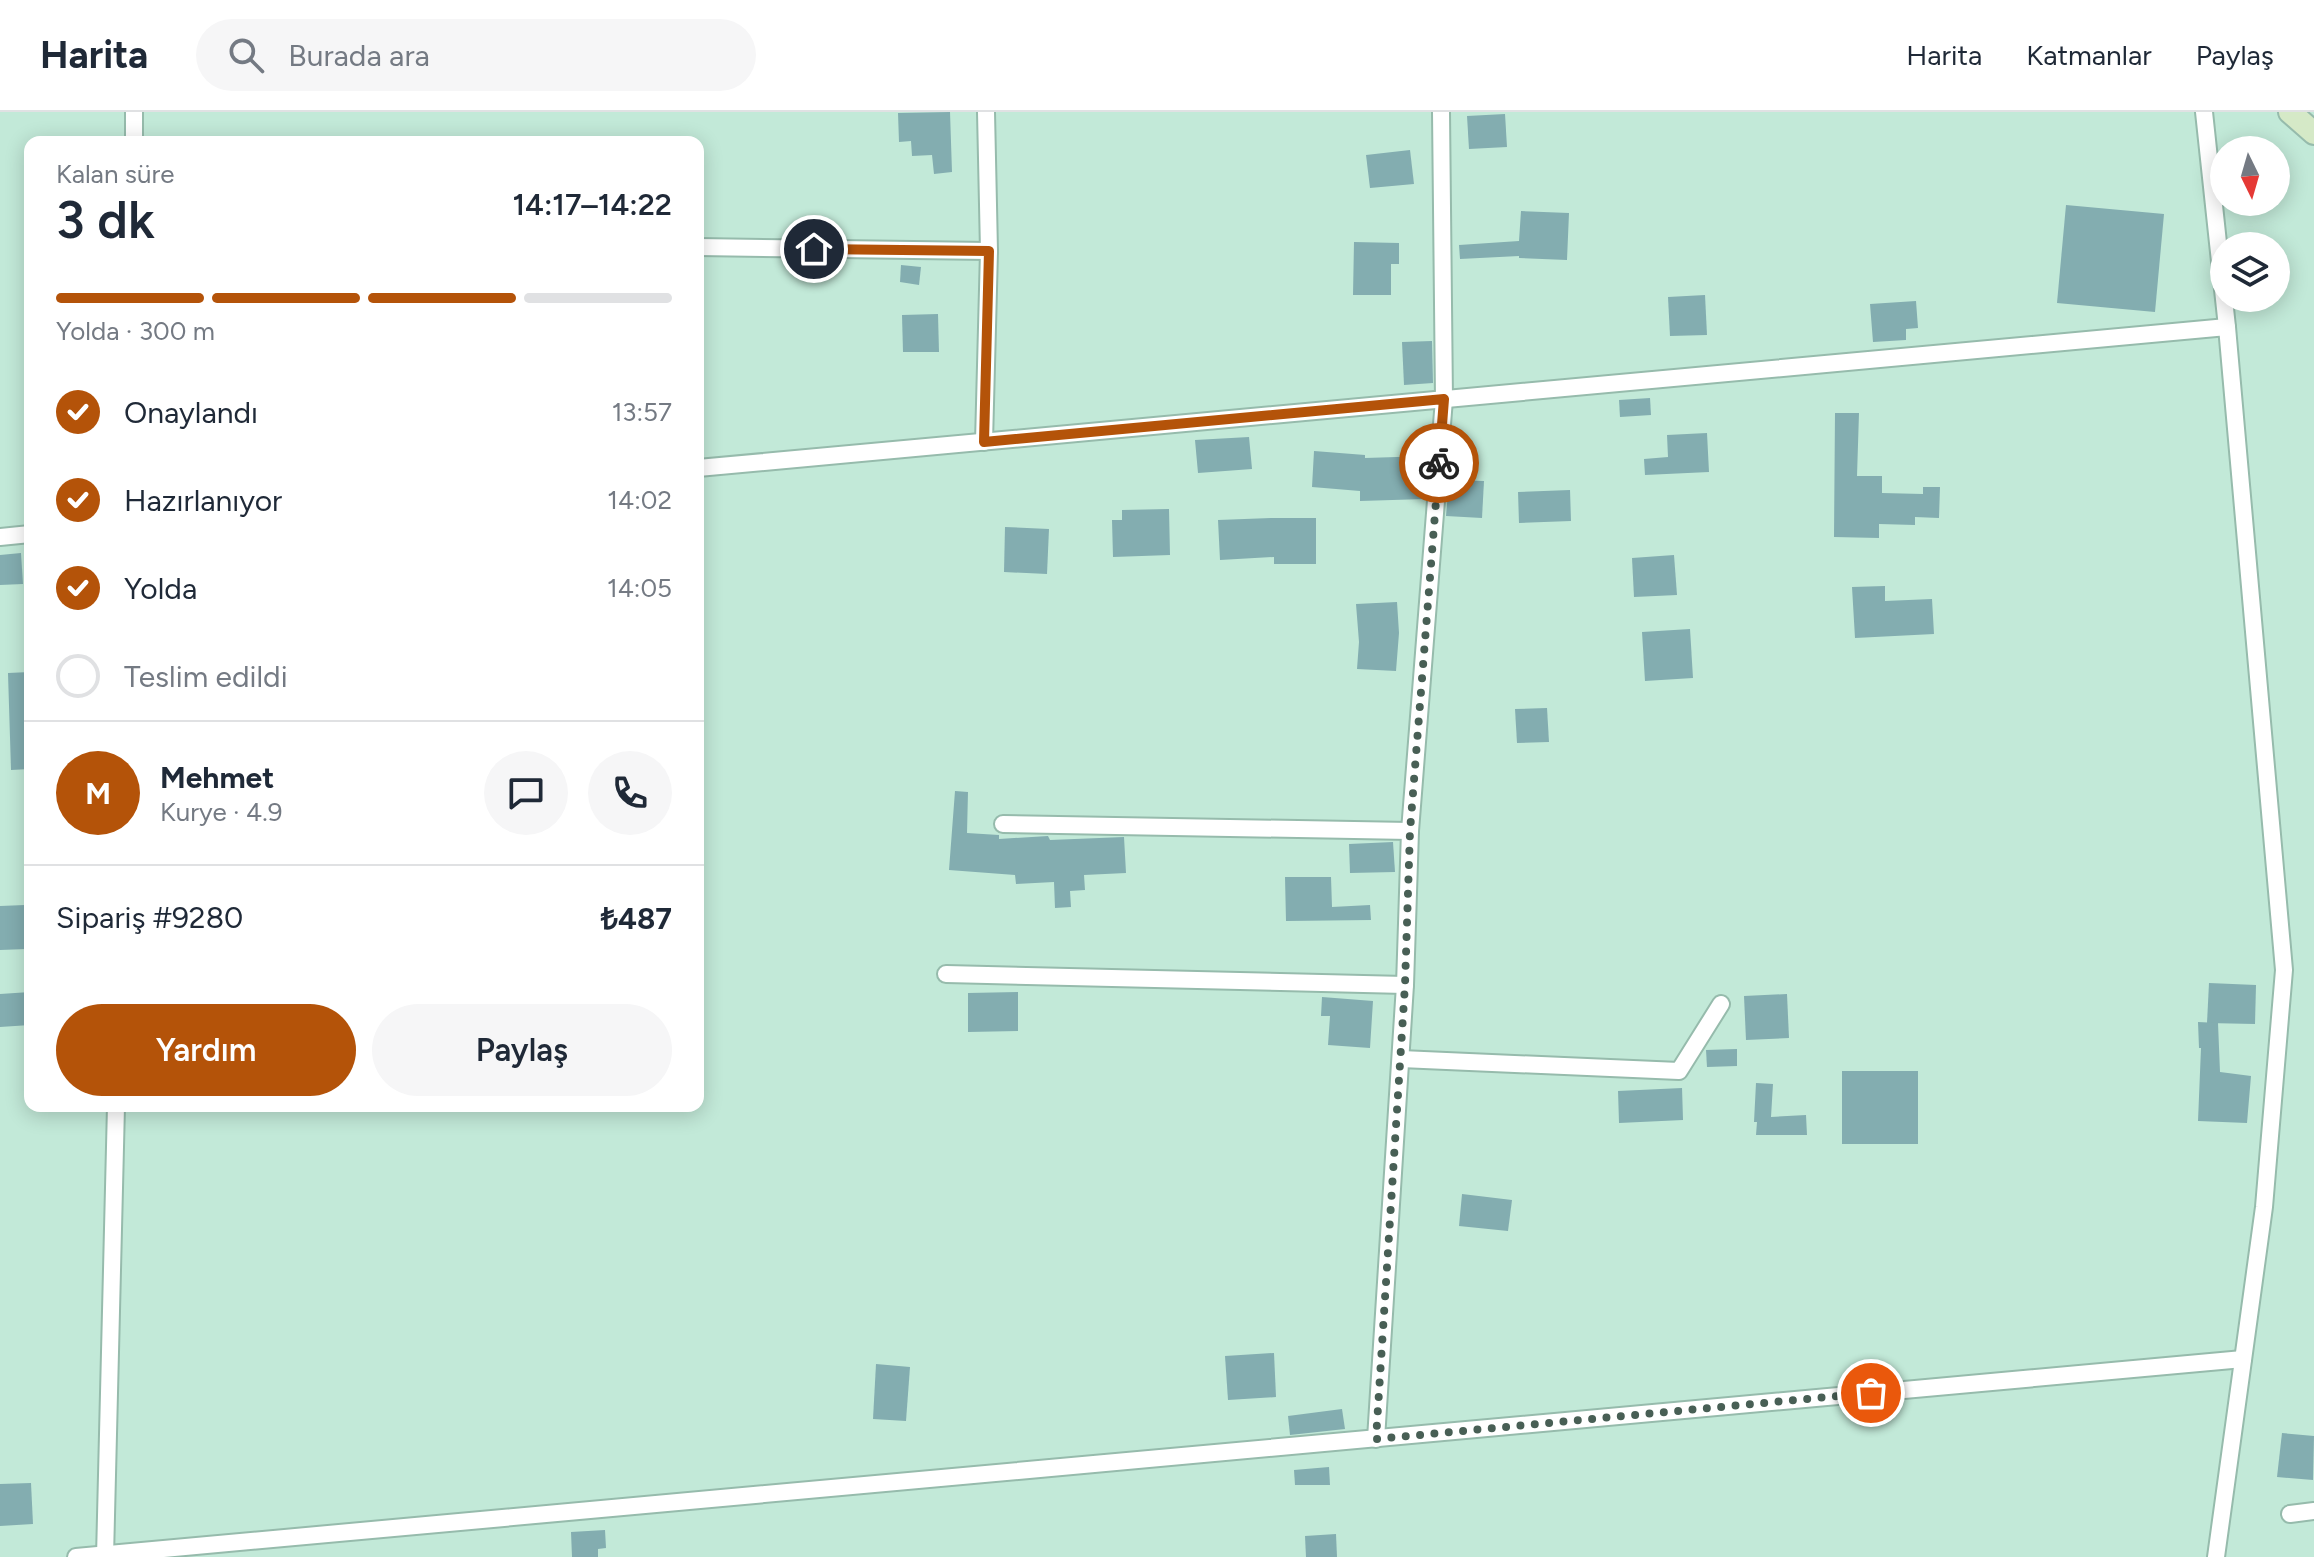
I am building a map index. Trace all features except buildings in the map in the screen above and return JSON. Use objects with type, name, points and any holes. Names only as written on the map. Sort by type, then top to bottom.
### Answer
[{"type":"street","points":[[134,112],[134,136]]},
{"type":"street","points":[[984,442],[989,251],[986,112]]},
{"type":"street","points":[[1376,1439],[1401,1059],[1410,831],[1444,399],[1441,112]]},
{"type":"street","points":[[2204,112],[2227,327],[2284,970],[2264,1207],[2216,1557]]},
{"type":"street","points":[[2290,112],[2314,133]]},
{"type":"street","points":[[704,247],[989,251]]},
{"type":"street","points":[[704,467],[2227,327]]},
{"type":"street","points":[[0,537],[24,535]]},
{"type":"street","points":[[1003,824],[1410,831]]},
{"type":"street","points":[[946,974],[1405,985]]},
{"type":"street","points":[[1401,1059],[1679,1071],[1721,1004]]},
{"type":"street","points":[[105,1556],[116,1112]]},
{"type":"street","points":[[76,1557],[2243,1359]]},
{"type":"street","points":[[2290,1514],[2314,1511]]},
{"type":"way so far","points":[[1439,463],[1410,831],[1405,985],[1376,1439],[1871,1393]]},
{"type":"route","points":[[814,249],[989,251],[984,442],[1444,399],[1439,463]]}]
